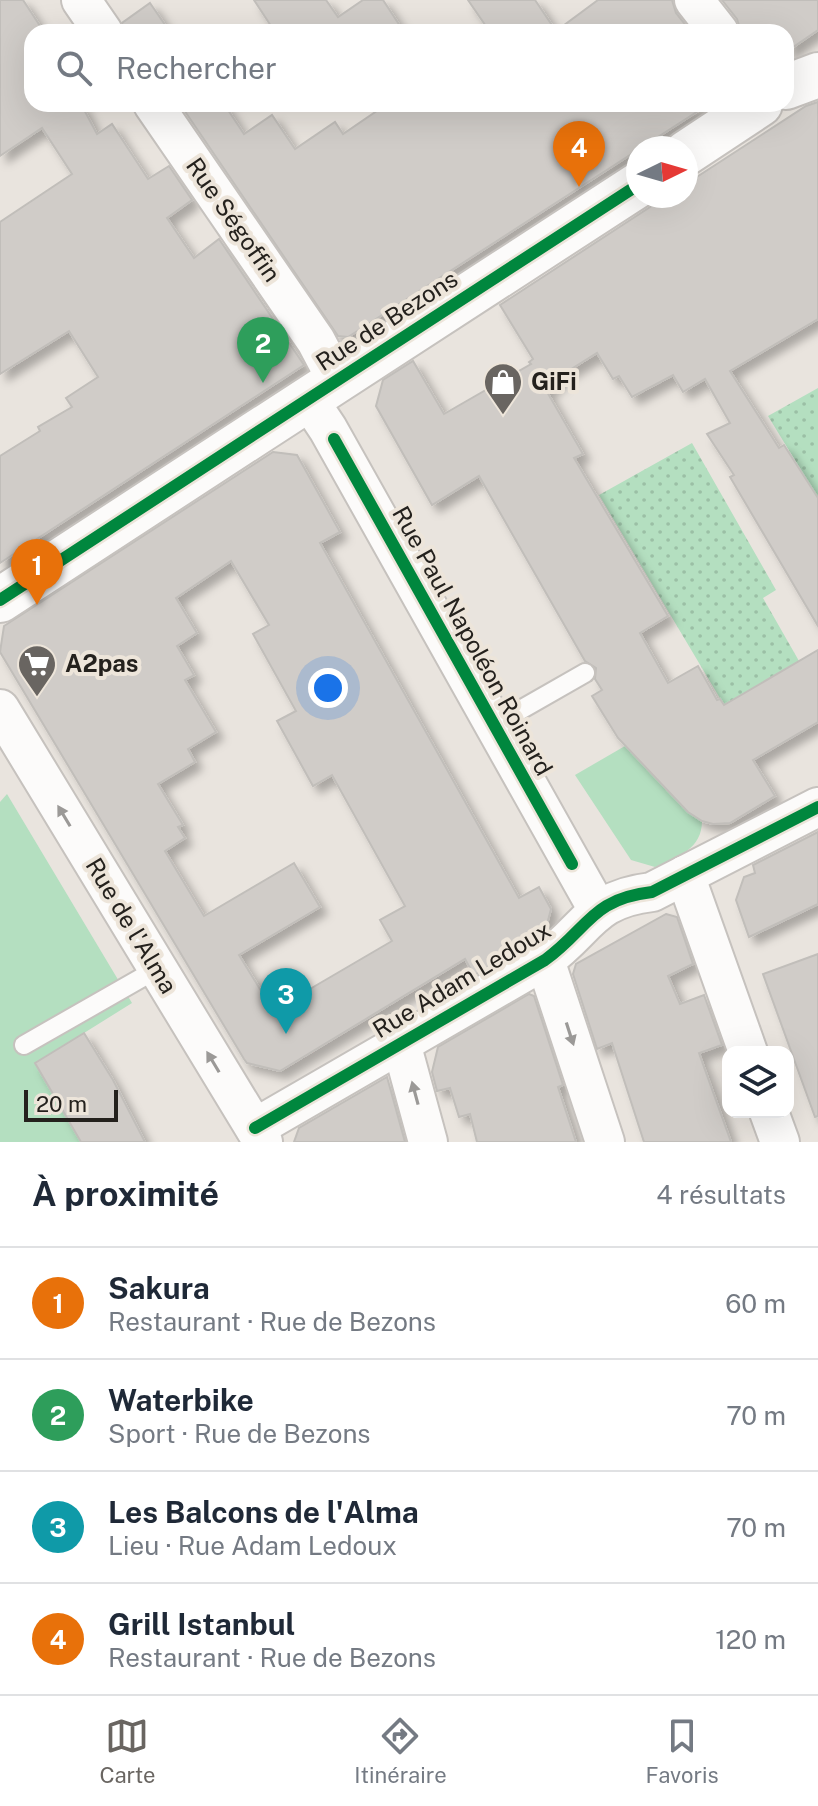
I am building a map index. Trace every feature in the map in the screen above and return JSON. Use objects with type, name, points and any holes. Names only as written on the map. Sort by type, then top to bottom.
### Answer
[{"type":"street","points":[[81,0],[98,24]]},
{"type":"street","points":[[694,0],[713,24]]},
{"type":"street","points":[[794,84],[818,75]]},
{"type":"street","name":"Rue Ségoffin","points":[[159,112],[316,341],[322,389]]},
{"type":"street","points":[[698,145],[748,112]]},
{"type":"street","name":"Rue de Bezons","points":[[0,600],[626,193]]},
{"type":"street","name":"Rue Paul Napoléon Roinard","points":[[322,389],[334,439],[598,910]]},
{"type":"street","name":"Rue de l'Alma","points":[[0,709],[259,1135]]},
{"type":"street","name":"Rue Adam Ledoux","points":[[259,1135],[401,1043],[545,960],[565,945],[598,910],[628,895],[652,892],[818,807]]},
{"type":"street","points":[[685,875],[746,1046]]},
{"type":"street","points":[[545,960],[605,1142]]},
{"type":"street","points":[[401,1043],[428,1142]]},
{"type":"street","points":[[771,1118],[780,1142]]},
{"type":"lane","points":[[494,725],[585,673]]},
{"type":"lane","points":[[24,1045],[157,969]]},
{"type":"green space","points":[[818,388],[818,498],[768,416]]},
{"type":"green space","points":[[692,443],[776,590],[763,598],[799,661],[724,705],[599,495]]},
{"type":"green space","points":[[625,746],[688,811],[702,821],[698,839],[687,851],[655,867],[631,860],[575,775]]},
{"type":"green space","points":[[7,794],[132,1003],[36,1063],[81,1142],[0,1142],[0,802]]},
{"type":"building","points":[[0,0],[23,0],[39,24],[24,24],[24,112],[85,112],[97,134],[112,124],[148,179],[169,166],[192,200],[167,218],[194,258],[219,239],[304,365],[0,563],[0,456],[40,431],[38,427],[72,407],[66,398],[98,377],[69,331],[0,374],[0,222],[72,174],[42,128],[0,156]]},
{"type":"building","points":[[254,0],[326,0],[338,17],[363,0],[383,0],[399,24],[270,24]]},
{"type":"building","points":[[468,0],[535,0],[551,24],[484,24]]},
{"type":"building","points":[[598,0],[672,0],[676,13],[685,24],[565,24]]},
{"type":"building","points":[[722,0],[818,0],[818,30],[794,46],[794,24],[739,24]]},
{"type":"building","points":[[150,3],[164,24],[122,24]]},
{"type":"building","points":[[818,102],[818,319],[730,371],[779,448],[784,445],[818,498],[818,626],[730,477],[734,475],[707,434],[730,423],[705,379],[683,392],[673,375],[632,397],[619,376],[613,379],[597,353],[557,378],[559,382],[546,390],[583,454],[574,458],[668,616],[640,633],[668,683],[698,666],[717,700],[720,699],[724,705],[818,650],[818,722],[753,760],[775,796],[730,823],[713,824],[688,812],[618,738],[592,696],[602,690],[595,679],[596,668],[585,661],[479,476],[432,505],[376,406],[383,380],[413,361],[444,414],[531,364],[529,362],[533,359],[500,305],[649,208],[698,208],[698,176],[806,106]]},
{"type":"building","points":[[185,112],[229,112],[244,134],[272,115],[295,149],[335,122],[343,134],[375,112],[697,112],[659,136],[626,136],[626,158],[348,337],[338,336]]},
{"type":"building","points":[[273,452],[297,455],[340,532],[320,543],[519,898],[539,887],[551,909],[545,932],[474,975],[465,959],[280,1071],[247,1063],[0,652],[4,626]],"holes":[[[231,561],[269,625],[253,634],[296,711],[277,721],[313,786],[332,775],[405,906],[380,920],[392,941],[286,1003],[284,1000],[271,1007],[239,955],[320,907],[294,863],[204,916],[165,851],[185,838],[178,827],[183,825],[158,784],[195,762],[188,749],[216,732],[185,680],[194,675],[177,646],[197,633],[176,598]]]},
{"type":"building","points":[[818,832],[818,904],[749,937],[736,900],[744,877],[755,873],[753,865]]},
{"type":"building","points":[[666,914],[677,917],[693,964],[668,976],[680,1004],[704,995],[722,1045],[699,1053],[731,1142],[644,1142],[612,1043],[597,1049],[573,974],[576,964]]},
{"type":"building","points":[[818,954],[818,1116],[815,1117],[794,1059],[794,1046],[789,1046],[763,974]]},
{"type":"building","points":[[529,994],[534,996],[563,1085],[558,1087],[576,1142],[477,1142],[470,1114],[459,1117],[450,1088],[437,1091],[432,1072],[438,1047]]},
{"type":"building","points":[[84,1033],[145,1142],[81,1142],[35,1063]]},
{"type":"building","points":[[387,1077],[405,1142],[294,1142],[299,1128]]},
{"type":"cycle path","points":[[0,600],[626,193]]},
{"type":"cycle path","points":[[334,439],[572,864]]},
{"type":"cycle path","points":[[255,1128],[545,960],[603,908],[616,901],[652,892],[818,807]]},
{"type":"place","name":"Grill Istanbul","points":[[579,187]]},
{"type":"place","name":"Waterbike","points":[[263,383]]},
{"type":"place","name":"GiFi","points":[[503,416]]},
{"type":"place","name":"Sakura","points":[[37,605]]},
{"type":"place","name":"A2pas","points":[[37,698]]},
{"type":"place","name":"Les Balcons de l'Alma","points":[[286,1034]]}]
